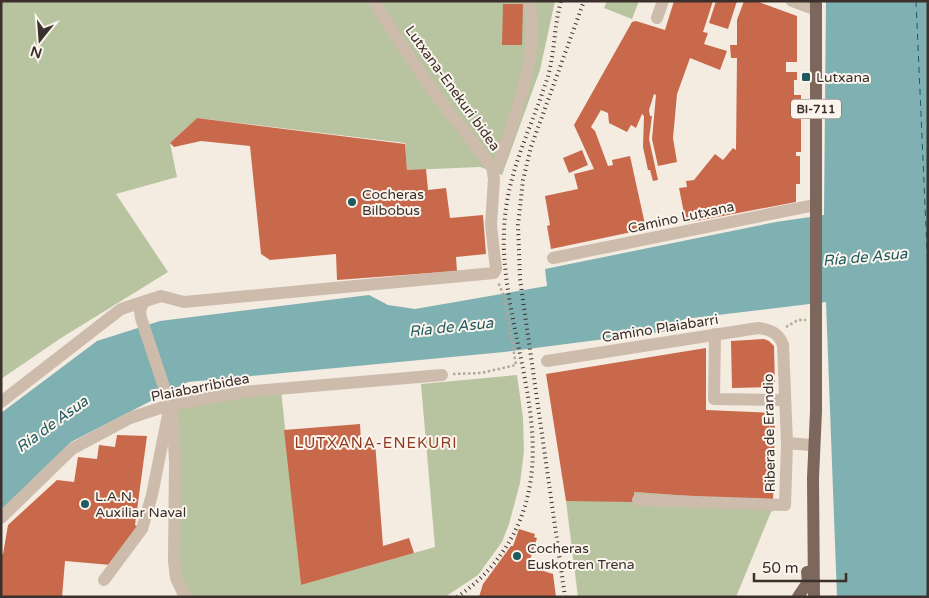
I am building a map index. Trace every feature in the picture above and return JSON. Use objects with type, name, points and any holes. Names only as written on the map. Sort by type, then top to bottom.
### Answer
[{"type":"main road","name":"BI-711","points":[[814,597],[816,6]]},
{"type":"main road","name":"BI-711","points":[[798,597],[808,582],[804,513],[805,477],[816,411]]},
{"type":"street","name":"Lutxana-Enekuri bidea","points":[[374,1],[436,95],[492,167]]},
{"type":"street","points":[[1,402],[121,309],[161,296],[184,302],[494,273],[496,269],[491,225],[494,179],[492,167],[498,165],[513,121],[528,66],[532,42],[529,1]]},
{"type":"street","points":[[658,18],[662,1]]},
{"type":"street","points":[[792,1],[816,6]]},
{"type":"street","name":"Camino Lutxana","points":[[553,258],[815,210]]},
{"type":"street","points":[[143,303],[140,311],[141,318],[169,402],[173,422],[175,462],[174,561],[176,578],[185,597]]},
{"type":"street","name":"Camino Plaiabarri","points":[[547,360],[758,328],[777,334]]},
{"type":"street","points":[[715,334],[714,399],[784,400]]},
{"type":"street","name":"Ribera de Erandio","points":[[638,500],[785,505],[787,443],[783,345],[777,334]]},
{"type":"street","name":"Plaiabarribidea","points":[[1,518],[72,449],[130,418],[169,402],[243,392],[442,375]]},
{"type":"street","points":[[104,580],[142,529],[152,495],[169,402]]},
{"type":"street","points":[[787,443],[810,445]]},
{"type":"path","points":[[442,375],[481,373],[516,365],[504,296],[499,285]]},
{"type":"green space","points":[[1,1],[555,1],[540,70],[502,175],[480,167],[407,170],[405,143],[197,118],[170,143],[177,177],[116,194],[168,272],[61,338],[1,379]]},
{"type":"green space","points":[[607,1],[639,1],[632,19],[604,8]]},
{"type":"green space","points":[[517,375],[523,418],[524,451],[520,483],[502,542],[478,575],[445,597],[185,597],[176,578],[169,405],[281,389],[301,585],[435,547],[421,384]]},
{"type":"green space","points":[[634,492],[773,502],[785,505],[771,512],[736,597],[578,597],[566,501]]},
{"type":"water","name":"Ría de Asua","points":[[826,1],[928,1],[928,597],[837,597],[826,302],[684,319],[675,330],[504,352],[188,382],[71,442],[1,510],[1,413],[97,341],[160,321],[369,295],[388,305],[415,309],[547,286],[545,269],[776,222],[824,215]]},
{"type":"building","points":[[674,1],[713,1],[703,32],[708,33],[704,44],[727,51],[720,70],[690,58],[677,94],[673,138],[677,162],[658,166],[652,139],[656,95],[654,94],[649,110],[650,116],[652,116],[649,139],[658,180],[653,181],[650,170],[648,170],[643,147],[644,116],[642,114],[636,128],[631,125],[627,132],[609,123],[608,113],[601,110],[591,127],[595,131],[608,166],[613,165],[612,160],[630,156],[646,229],[551,249],[547,226],[550,225],[545,196],[578,189],[574,174],[594,169],[574,125],[632,22],[636,21],[665,30]]},
{"type":"building","points":[[716,1],[737,1],[728,29],[709,23]]},
{"type":"building","points":[[744,1],[756,1],[797,16],[797,62],[786,62],[786,72],[797,72],[797,80],[794,80],[794,95],[801,95],[801,152],[796,152],[796,156],[800,156],[800,184],[796,184],[796,202],[686,223],[679,188],[687,187],[686,181],[694,180],[715,154],[723,160],[733,148],[736,150],[737,58],[731,58],[730,45],[737,45],[737,20]]},
{"type":"building","points":[[503,4],[523,4],[522,45],[502,45]]},
{"type":"building","name":"Cocheras Bilbobus","points":[[197,118],[405,144],[407,170],[426,169],[428,190],[446,188],[450,218],[483,215],[486,254],[456,257],[457,271],[337,280],[336,254],[270,260],[261,254],[250,146],[201,141],[174,147],[170,143]]},
{"type":"building","points":[[582,150],[588,165],[569,173],[563,158]]},
{"type":"building","points":[[764,339],[774,346],[775,387],[732,388],[731,341]]},
{"type":"building","points":[[706,348],[706,410],[775,413],[773,502],[634,492],[634,502],[566,501],[546,374]]},
{"type":"building","points":[[360,424],[361,443],[375,442],[383,546],[409,538],[414,553],[301,585],[284,430]]},
{"type":"building","name":"L.A.N. Auxiliar Naval","points":[[117,435],[147,436],[135,525],[139,527],[111,565],[65,561],[62,597],[1,597],[1,554],[3,554],[8,525],[57,480],[74,482],[78,457],[97,459],[99,445],[115,447]]},
{"type":"building","name":"Cocheras Euskotren Trena","points":[[519,529],[535,534],[534,537],[537,538],[528,566],[553,574],[556,597],[479,597],[483,584],[511,546],[513,546]]},
{"type":"ferry route","points":[[916,1],[928,273]]},
{"type":"railway","points":[[457,597],[486,572],[509,542],[525,505],[532,467],[532,428],[527,389],[505,270],[504,231],[509,190],[514,171],[548,76],[561,1]]},
{"type":"railway","points":[[565,597],[520,279],[518,225],[523,180],[531,147],[584,1]]},
{"type":"place","name":"Lutxana","points":[[806,77]]},
{"type":"place","name":"Cocheras Bilbobus","points":[[352,202]]},
{"type":"place","name":"L.A.N. Auxiliar Naval","points":[[85,504]]},
{"type":"place","name":"Cocheras Euskotren Trena","points":[[517,556]]},
{"type":"district","name":"LUTXANA-ENEKURI","points":[[376,443]]}]
